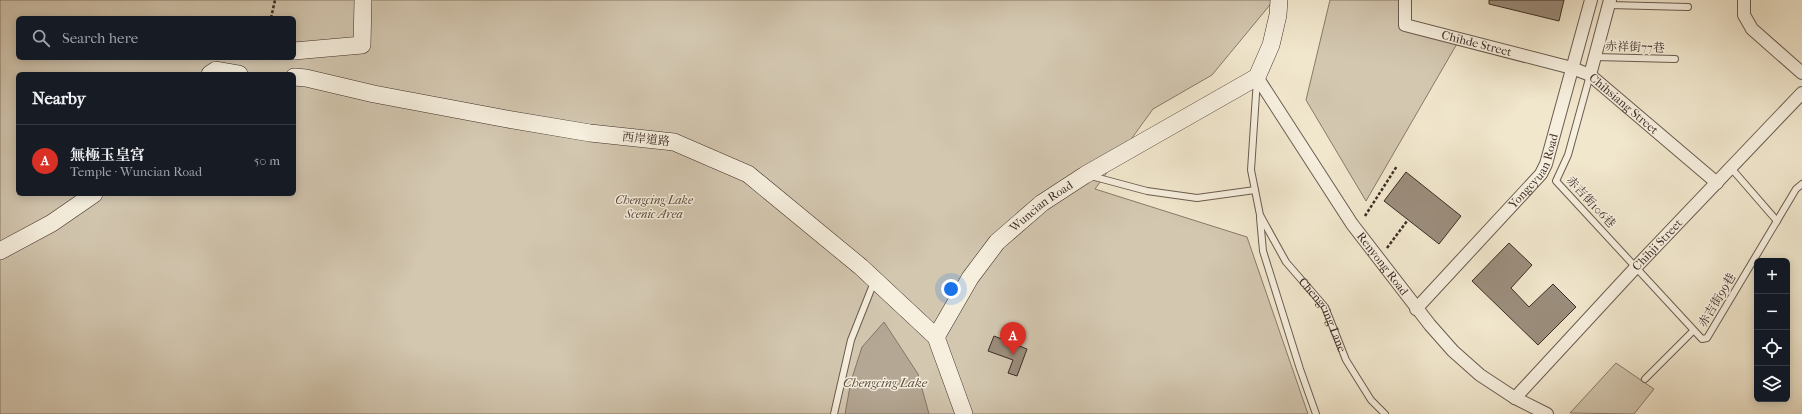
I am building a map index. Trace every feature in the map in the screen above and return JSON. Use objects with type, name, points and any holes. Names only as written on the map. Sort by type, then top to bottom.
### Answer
[{"type":"street","points":[[296,51],[362,45],[363,0]]},
{"type":"street","name":"Chengcing Lane","points":[[1257,77],[1271,46],[1278,14],[1279,0]]},
{"type":"street","name":"Chihde Street","points":[[1405,0],[1405,26],[1572,68]]},
{"type":"street","name":"Yongcyuan Road","points":[[1416,309],[1541,174],[1546,164],[1591,0]]},
{"type":"street","points":[[1744,0],[1744,14],[1752,29],[1802,73]]},
{"type":"street","name":"Chihsiang Street","points":[[1610,2],[1590,75],[1717,183]]},
{"type":"street","points":[[293,72],[294,60]]},
{"type":"street","points":[[218,67],[233,72]]},
{"type":"street","points":[[1572,68],[1590,75]]},
{"type":"street","name":"西岸道路","points":[[296,77],[306,78],[374,94],[522,122],[590,133],[674,142],[748,174],[875,281],[936,337]]},
{"type":"street","name":"Wuncian Road","points":[[936,337],[970,278],[997,242],[1042,203],[1085,175],[1257,77]]},
{"type":"street","name":"Renyong Road","points":[[1257,77],[1352,224],[1416,309],[1458,356],[1480,375],[1516,398],[1547,414]]},
{"type":"street","name":"Chihji Street","points":[[1516,398],[1637,266],[1802,93]]},
{"type":"street","points":[[0,250],[52,223],[91,196]]},
{"type":"street","points":[[936,337],[964,414]]},
{"type":"lane","points":[[1610,2],[1688,6]]},
{"type":"lane","name":"赤祥街77巷","points":[[1595,57],[1674,59]]},
{"type":"lane","name":"赤吉街106巷","points":[[1590,75],[1568,156],[1556,182],[1637,266]]},
{"type":"lane","name":"Chengcing Lane","points":[[1257,77],[1251,170],[1260,215],[1263,251],[1300,369],[1316,414]]},
{"type":"lane","points":[[1731,168],[1777,221]]},
{"type":"lane","points":[[1085,175],[1146,191],[1197,198],[1255,190]]},
{"type":"lane","name":"赤吉街99巷","points":[[1637,266],[1693,330],[1702,339],[1707,338],[1777,221],[1801,185]]},
{"type":"lane","name":"Chengcing Lane","points":[[1260,215],[1286,262],[1325,307],[1346,360],[1371,400],[1385,414]]},
{"type":"lane","points":[[834,414],[851,340],[875,281]]},
{"type":"lane","points":[[1645,379],[1693,330]]},
{"type":"path","points":[[271,16],[275,0]]},
{"type":"path","points":[[1365,216],[1397,166]]},
{"type":"path","points":[[1387,248],[1407,221]]},
{"type":"green space","name":"Chengcing Lake Scenic Area","points":[[0,0],[1274,0],[1212,75],[1153,109],[1095,189],[1247,237],[1308,414],[0,414]]},
{"type":"green space","points":[[1330,0],[1400,0],[1400,28],[1458,42],[1366,201],[1306,100]]},
{"type":"green space","points":[[1616,363],[1654,389],[1634,414],[1570,413]]},
{"type":"water","name":"Chengcing Lake","points":[[884,322],[918,374],[929,414],[845,414],[851,381],[862,347]]},
{"type":"building","points":[[1489,0],[1564,0],[1559,21],[1489,4]]},
{"type":"building","points":[[1406,172],[1461,216],[1439,244],[1384,201]]},
{"type":"building","points":[[1509,243],[1532,265],[1511,288],[1529,307],[1553,284],[1576,307],[1538,345],[1472,281]]},
{"type":"building","points":[[994,336],[1027,349],[1017,376],[1008,373],[1013,360],[988,351]]},
{"type":"place","name":"無極玉皇宮","points":[[1013,355]]}]
